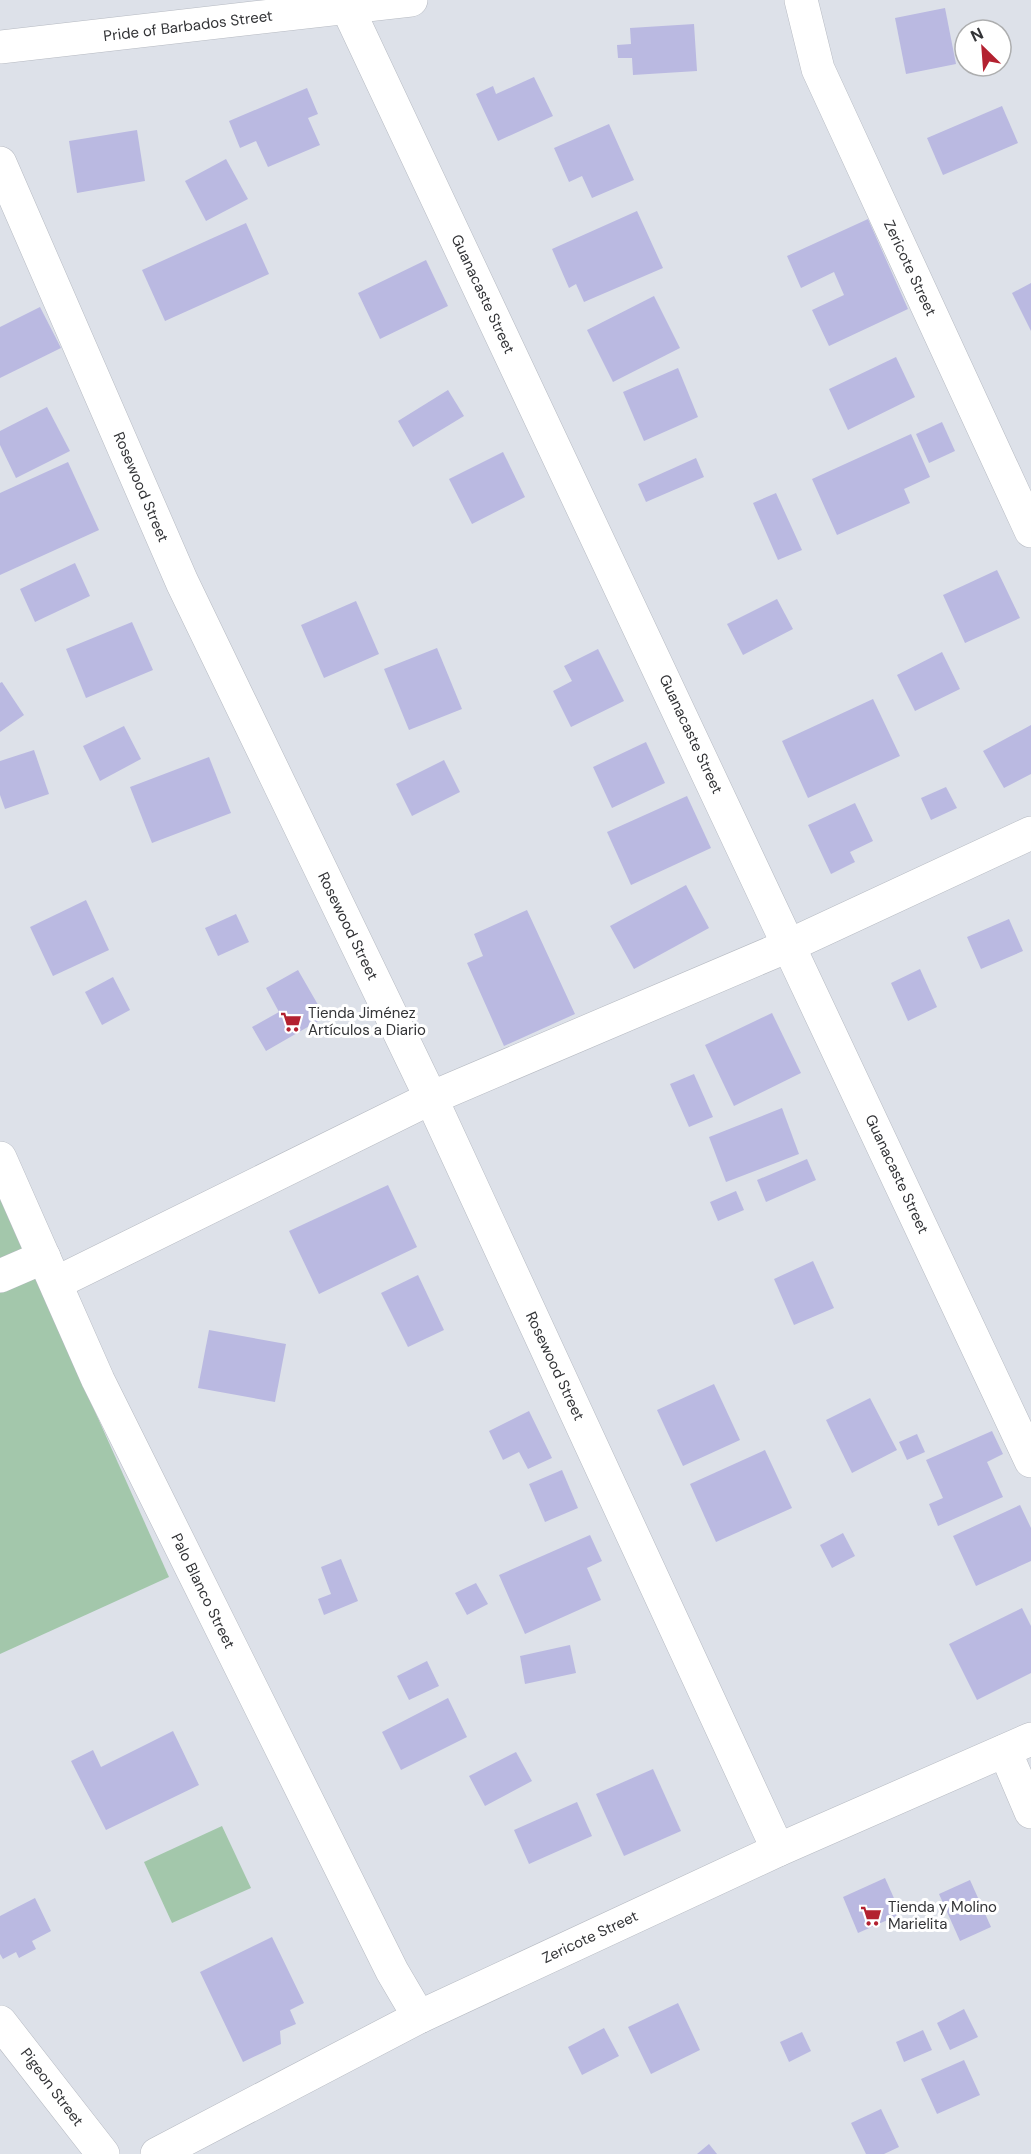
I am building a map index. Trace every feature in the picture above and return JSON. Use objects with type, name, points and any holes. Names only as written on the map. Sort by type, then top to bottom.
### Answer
[{"type":"street","name":"Pride of Barbados Street","points":[[0,47],[411,0]]},
{"type":"street","name":"Zericote Street","points":[[801,0],[818,69],[1027,510]]},
{"type":"street","name":"Guanacaste Street","points":[[347,7],[1031,1461]]},
{"type":"street","name":"Rosewood Street","points":[[0,163],[182,582],[431,1098],[778,1850]]},
{"type":"street","points":[[0,1276],[50,1270],[431,1098],[790,945],[1031,833]]},
{"type":"street","name":"Palo Blanco Street","points":[[0,1158],[98,1380],[392,1971],[419,2016]]},
{"type":"street","name":"Zericote Street","points":[[157,2154],[419,2016],[778,1850],[1018,1745]]},
{"type":"street","points":[[1018,1745],[1031,1812]]},
{"type":"street","name":"Pigeon Street","points":[[0,2022],[103,2154]]},
{"type":"green space","points":[[0,1199],[169,1577],[0,1654]]},
{"type":"green space","points":[[222,1826],[251,1888],[172,1923],[144,1862]]},
{"type":"building","points":[[945,8],[953,49],[953,65],[906,74],[895,18]]},
{"type":"building","points":[[694,24],[697,71],[633,75],[632,58],[618,58],[617,45],[631,44],[630,28]]},
{"type":"building","points":[[534,77],[553,116],[498,141],[476,94],[493,86],[496,94]]},
{"type":"building","points":[[307,88],[318,114],[308,118],[320,145],[268,167],[256,141],[240,148],[229,121]]},
{"type":"building","points":[[1002,106],[1018,143],[943,175],[927,138]]},
{"type":"building","points":[[609,124],[634,180],[592,198],[582,176],[569,182],[554,148]]},
{"type":"building","points":[[137,130],[145,181],[77,193],[69,141]]},
{"type":"building","points":[[226,159],[248,199],[206,221],[185,181]]},
{"type":"building","points":[[637,211],[663,268],[584,302],[576,284],[569,288],[552,249]]},
{"type":"building","points":[[868,219],[908,309],[829,346],[812,310],[844,295],[834,272],[801,288],[787,256]]},
{"type":"building","points":[[246,223],[269,274],[165,321],[142,270]]},
{"type":"building","points":[[426,260],[448,306],[380,339],[358,293]]},
{"type":"building","points":[[1031,283],[1031,331],[1012,293]]},
{"type":"building","points":[[654,296],[680,348],[613,382],[587,330]]},
{"type":"building","points":[[40,307],[61,348],[0,378],[0,327]]},
{"type":"building","points":[[896,357],[915,397],[848,430],[829,389]]},
{"type":"building","points":[[678,368],[698,417],[644,441],[623,392]]},
{"type":"building","points":[[448,390],[464,416],[413,447],[398,421]]},
{"type":"building","points":[[47,407],[70,451],[16,478],[0,445],[0,431]]},
{"type":"building","points":[[942,422],[955,451],[929,463],[916,434]]},
{"type":"building","points":[[911,434],[930,477],[904,489],[910,503],[837,535],[812,479]]},
{"type":"building","points":[[503,452],[525,497],[472,524],[449,479]]},
{"type":"building","points":[[696,458],[704,477],[646,502],[638,484]]},
{"type":"building","points":[[68,462],[99,530],[0,575],[0,493]]},
{"type":"building","points":[[776,493],[802,550],[778,560],[753,503]]},
{"type":"building","points":[[75,563],[90,596],[35,622],[20,589]]},
{"type":"building","points":[[997,570],[1020,618],[965,643],[943,595]]},
{"type":"building","points":[[777,599],[793,629],[743,655],[727,624]]},
{"type":"building","points":[[356,601],[379,654],[324,678],[301,625]]},
{"type":"building","points":[[132,622],[153,670],[86,698],[66,649]]},
{"type":"building","points":[[437,648],[462,709],[409,730],[384,669]]},
{"type":"building","points":[[598,649],[624,701],[571,727],[553,691],[572,681],[564,666]]},
{"type":"building","points":[[942,652],[960,689],[915,711],[897,675]]},
{"type":"building","points":[[2,682],[24,715],[0,732],[0,683]]},
{"type":"building","points":[[873,699],[900,756],[808,798],[782,741]]},
{"type":"building","points":[[1031,725],[1031,774],[1004,788],[983,751]]},
{"type":"building","points":[[124,726],[141,759],[100,781],[83,746]]},
{"type":"building","points":[[646,742],[665,783],[612,808],[593,767]]},
{"type":"building","points":[[34,750],[49,794],[5,809],[0,795],[0,761]]},
{"type":"building","points":[[209,757],[231,813],[152,843],[130,787]]},
{"type":"building","points":[[444,760],[460,792],[412,816],[396,784]]},
{"type":"building","points":[[946,787],[957,808],[931,820],[921,798]]},
{"type":"building","points":[[687,796],[711,848],[631,885],[607,832]]},
{"type":"building","points":[[855,803],[873,841],[850,852],[855,862],[831,874],[808,825]]},
{"type":"building","points":[[686,885],[709,928],[634,969],[610,926]]},
{"type":"building","points":[[86,900],[109,950],[53,976],[30,927]]},
{"type":"building","points":[[527,910],[575,1014],[504,1046],[467,963],[483,956],[474,934]]},
{"type":"building","points":[[236,914],[249,942],[218,956],[205,928]]},
{"type":"building","points":[[1009,919],[1023,951],[981,969],[967,937]]},
{"type":"building","points":[[920,969],[937,1007],[908,1021],[891,983]]},
{"type":"building","points":[[298,970],[325,1017],[266,1051],[252,1027],[279,1012],[266,988]]},
{"type":"building","points":[[113,977],[130,1010],[102,1025],[85,992]]},
{"type":"building","points":[[772,1013],[801,1073],[734,1106],[705,1045]]},
{"type":"building","points":[[694,1074],[713,1117],[689,1127],[670,1084]]},
{"type":"building","points":[[782,1108],[799,1154],[726,1182],[709,1137]]},
{"type":"building","points":[[807,1159],[816,1180],[766,1202],[757,1180]]},
{"type":"building","points":[[388,1185],[417,1247],[319,1294],[289,1231]]},
{"type":"building","points":[[736,1191],[744,1210],[718,1221],[710,1202]]},
{"type":"building","points":[[813,1261],[834,1308],[794,1325],[774,1279]]},
{"type":"building","points":[[418,1275],[444,1330],[408,1347],[381,1293]]},
{"type":"building","points":[[209,1330],[286,1344],[275,1402],[198,1388]]},
{"type":"building","points":[[714,1384],[740,1440],[683,1466],[657,1410]]},
{"type":"building","points":[[870,1398],[897,1450],[852,1473],[826,1420]]},
{"type":"building","points":[[529,1411],[552,1458],[528,1469],[519,1452],[503,1460],[489,1431]]},
{"type":"building","points":[[992,1431],[1003,1454],[987,1462],[1003,1497],[938,1526],[929,1504],[943,1498],[926,1460]]},
{"type":"building","points":[[917,1434],[925,1452],[907,1460],[899,1442]]},
{"type":"building","points":[[765,1450],[792,1508],[716,1542],[690,1484]]},
{"type":"building","points":[[562,1470],[578,1508],[545,1522],[529,1484]]},
{"type":"building","points":[[1020,1505],[1031,1528],[1031,1561],[976,1586],[953,1536]]},
{"type":"building","points":[[843,1533],[855,1556],[832,1568],[820,1545]]},
{"type":"building","points":[[590,1535],[602,1561],[587,1568],[601,1600],[525,1634],[499,1575]]},
{"type":"building","points":[[341,1559],[358,1601],[324,1615],[318,1599],[331,1594],[321,1567]]},
{"type":"building","points":[[476,1583],[488,1604],[467,1615],[455,1593]]},
{"type":"building","points":[[1022,1608],[1031,1626],[1031,1673],[977,1700],[949,1644]]},
{"type":"building","points":[[570,1645],[576,1673],[525,1684],[520,1656]]},
{"type":"building","points":[[427,1661],[439,1686],[409,1700],[397,1676]]},
{"type":"building","points":[[448,1698],[467,1737],[401,1770],[382,1732]]},
{"type":"building","points":[[173,1731],[199,1785],[106,1830],[71,1761],[93,1750],[101,1767]]},
{"type":"building","points":[[516,1752],[532,1781],[485,1806],[469,1776]]},
{"type":"building","points":[[653,1769],[681,1831],[624,1856],[596,1794]]},
{"type":"building","points":[[577,1802],[592,1836],[529,1864],[514,1830]]},
{"type":"building","points":[[885,1878],[901,1914],[858,1933],[843,1897]]},
{"type":"building","points":[[970,1880],[991,1927],[960,1941],[939,1894]]},
{"type":"building","points":[[35,1898],[51,1931],[32,1941],[36,1949],[19,1958],[16,1952],[3,1959],[0,1954],[0,1916]]},
{"type":"building","points":[[272,1937],[304,2003],[290,2010],[296,2024],[280,2031],[281,2044],[243,2062],[200,1972]]},
{"type":"building","points":[[678,2003],[700,2050],[651,2074],[628,2027]]},
{"type":"building","points":[[964,2009],[978,2037],[950,2050],[937,2023]]},
{"type":"building","points":[[604,2028],[619,2056],[582,2075],[568,2047]]},
{"type":"building","points":[[923,2030],[932,2050],[904,2062],[896,2042]]},
{"type":"building","points":[[802,2032],[811,2051],[789,2062],[780,2042]]},
{"type":"building","points":[[964,2060],[980,2095],[937,2114],[921,2079]]},
{"type":"building","points":[[881,2109],[899,2147],[884,2154],[866,2154],[851,2123]]},
{"type":"building","points":[[709,2144],[717,2154],[697,2154]]},
{"type":"place","name":"Tienda Jiménez Artículos a Diario","points":[[291,1022]]},
{"type":"place","name":"Tienda y Molino Marielita","points":[[871,1916]]}]
